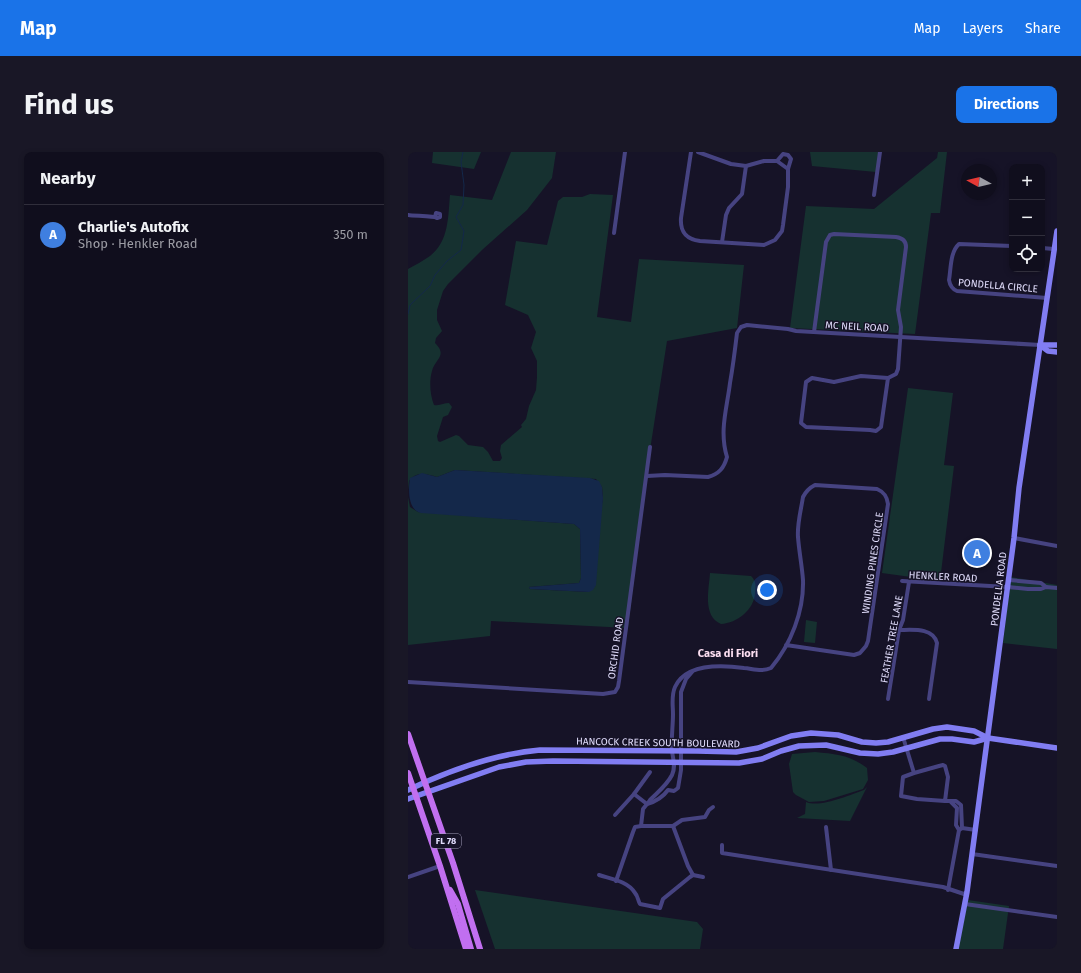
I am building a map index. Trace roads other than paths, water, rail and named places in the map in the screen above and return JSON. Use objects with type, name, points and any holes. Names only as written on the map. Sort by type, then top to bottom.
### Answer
[{"type":"main road","name":"FL 78","points":[[408,734],[454,863],[480,949]]},
{"type":"main road","name":"FL 78","points":[[408,773],[411,788],[416,796],[440,866],[466,949]]},
{"type":"main road","points":[[447,887],[455,896],[472,949]]},
{"type":"street","points":[[614,233],[625,152]]},
{"type":"street","points":[[691,152],[681,224],[683,232],[687,237],[693,240],[764,245],[778,237],[782,231],[789,181],[788,169],[791,159],[788,155],[784,154],[777,161]]},
{"type":"street","points":[[698,152],[731,164],[746,166],[764,161],[777,161],[788,169]]},
{"type":"street","points":[[874,195],[880,152]]},
{"type":"street","points":[[722,242],[726,215],[729,208],[742,194],[746,166]]},
{"type":"street","points":[[408,215],[435,217]]},
{"type":"street","name":"PONDELLA ROAD","points":[[956,949],[967,895],[1009,580],[1019,488],[1057,231]]},
{"type":"street","points":[[814,332],[826,242],[828,237],[834,234],[896,237],[903,240],[906,243],[898,310],[901,323],[896,374],[888,378],[861,376],[834,382],[812,378],[806,382],[801,423],[806,427],[876,431],[881,427],[888,378]]},
{"type":"street","name":"PONDELLA CIRCLE","points":[[1009,246],[959,244],[955,247],[953,252],[949,280],[950,285],[957,291],[1047,298]]},
{"type":"street","points":[[1045,248],[1054,249]]},
{"type":"street","name":"MC NEIL ROAD","points":[[647,476],[665,475],[708,477],[719,472],[726,462],[727,457],[724,447],[725,406],[737,333],[741,327],[746,325],[814,332],[900,336],[1040,346]]},
{"type":"street","points":[[1040,346],[1057,345]]},
{"type":"street","points":[[1040,346],[1048,351],[1057,352]]},
{"type":"street","name":"ORCHID ROAD","points":[[408,682],[603,694],[615,692],[619,681],[650,447]]},
{"type":"street","name":"WINDING PINES CIRCLE","points":[[677,763],[672,751],[672,701],[673,692],[677,683],[684,675],[695,670],[723,667],[744,668],[761,671],[767,670],[774,665],[797,622],[802,586],[798,532],[805,492],[815,485],[880,490],[887,499],[888,504],[871,623],[866,646],[860,654],[854,655],[786,645]]},
{"type":"street","points":[[1014,538],[1057,546]]},
{"type":"street","points":[[1009,580],[1041,583],[1046,587],[1057,588]]},
{"type":"street","name":"HENKLER ROAD","points":[[902,581],[1034,589],[1046,587]]},
{"type":"street","name":"FEATHER TREE LANE","points":[[888,699],[899,630],[903,620],[909,582]]},
{"type":"street","points":[[899,630],[924,631],[933,635],[937,643],[929,699]]},
{"type":"street","points":[[641,826],[643,809],[666,785],[673,774],[677,763],[681,751],[681,692],[686,679],[695,670]]},
{"type":"street","name":"HANCOCK CREEK SOUTH BOULEVARD","points":[[411,788],[491,758],[523,751],[739,752],[758,748],[791,736],[811,733],[838,735],[862,742],[876,743],[888,742],[933,728],[947,727],[974,731],[988,738]]},
{"type":"street","points":[[904,737],[914,773]]},
{"type":"street","points":[[988,738],[1057,748]]},
{"type":"street","name":"HANCOCK CREEK SOUTH BOULEVARD","points":[[408,799],[500,767],[526,762],[739,763],[753,762],[788,748],[805,745],[826,745],[860,753],[878,754],[893,752],[940,739],[974,742],[988,738]]},
{"type":"street","points":[[739,752],[739,763]]},
{"type":"street","points":[[648,804],[665,794],[668,790],[674,791],[678,788],[681,770],[677,763]]},
{"type":"street","points":[[947,801],[948,777],[945,766],[943,765],[914,773],[903,778],[901,796],[917,799],[959,802],[961,805],[961,829],[948,890]]},
{"type":"street","points":[[615,815],[634,794],[650,772]]},
{"type":"street","points":[[634,794],[648,804]]},
{"type":"street","points":[[616,881],[635,827],[673,826],[682,820],[705,817],[708,810],[713,807]]},
{"type":"street","points":[[673,826],[688,866],[693,875],[703,878]]},
{"type":"street","points":[[826,827],[831,870]]},
{"type":"street","points":[[961,829],[976,830]]},
{"type":"street","points":[[722,845],[722,853],[943,887],[948,890],[967,895]]},
{"type":"street","points":[[972,854],[1057,866]]},
{"type":"street","points":[[408,877],[440,866]]},
{"type":"street","points":[[599,875],[626,884],[634,890],[640,904],[660,908],[663,899],[693,875]]},
{"type":"street","points":[[965,904],[1057,917]]},
{"type":"water","points":[[455,470],[590,478],[599,481],[602,487],[603,498],[596,585],[593,590],[589,592],[530,589],[529,587],[579,583],[581,578],[580,529],[574,524],[421,513],[414,508],[411,504],[409,494],[410,478],[422,473],[437,477]]},
{"type":"waterway","points":[[408,314],[410,305],[430,286],[435,275],[447,261],[461,250],[464,231],[456,217],[463,205],[464,185],[461,162],[463,152]]},
{"type":"place","name":"Charlie's Autofix","points":[[977,553]]},
{"type":"district","name":"Casa di Fiori","points":[[728,653]]}]
